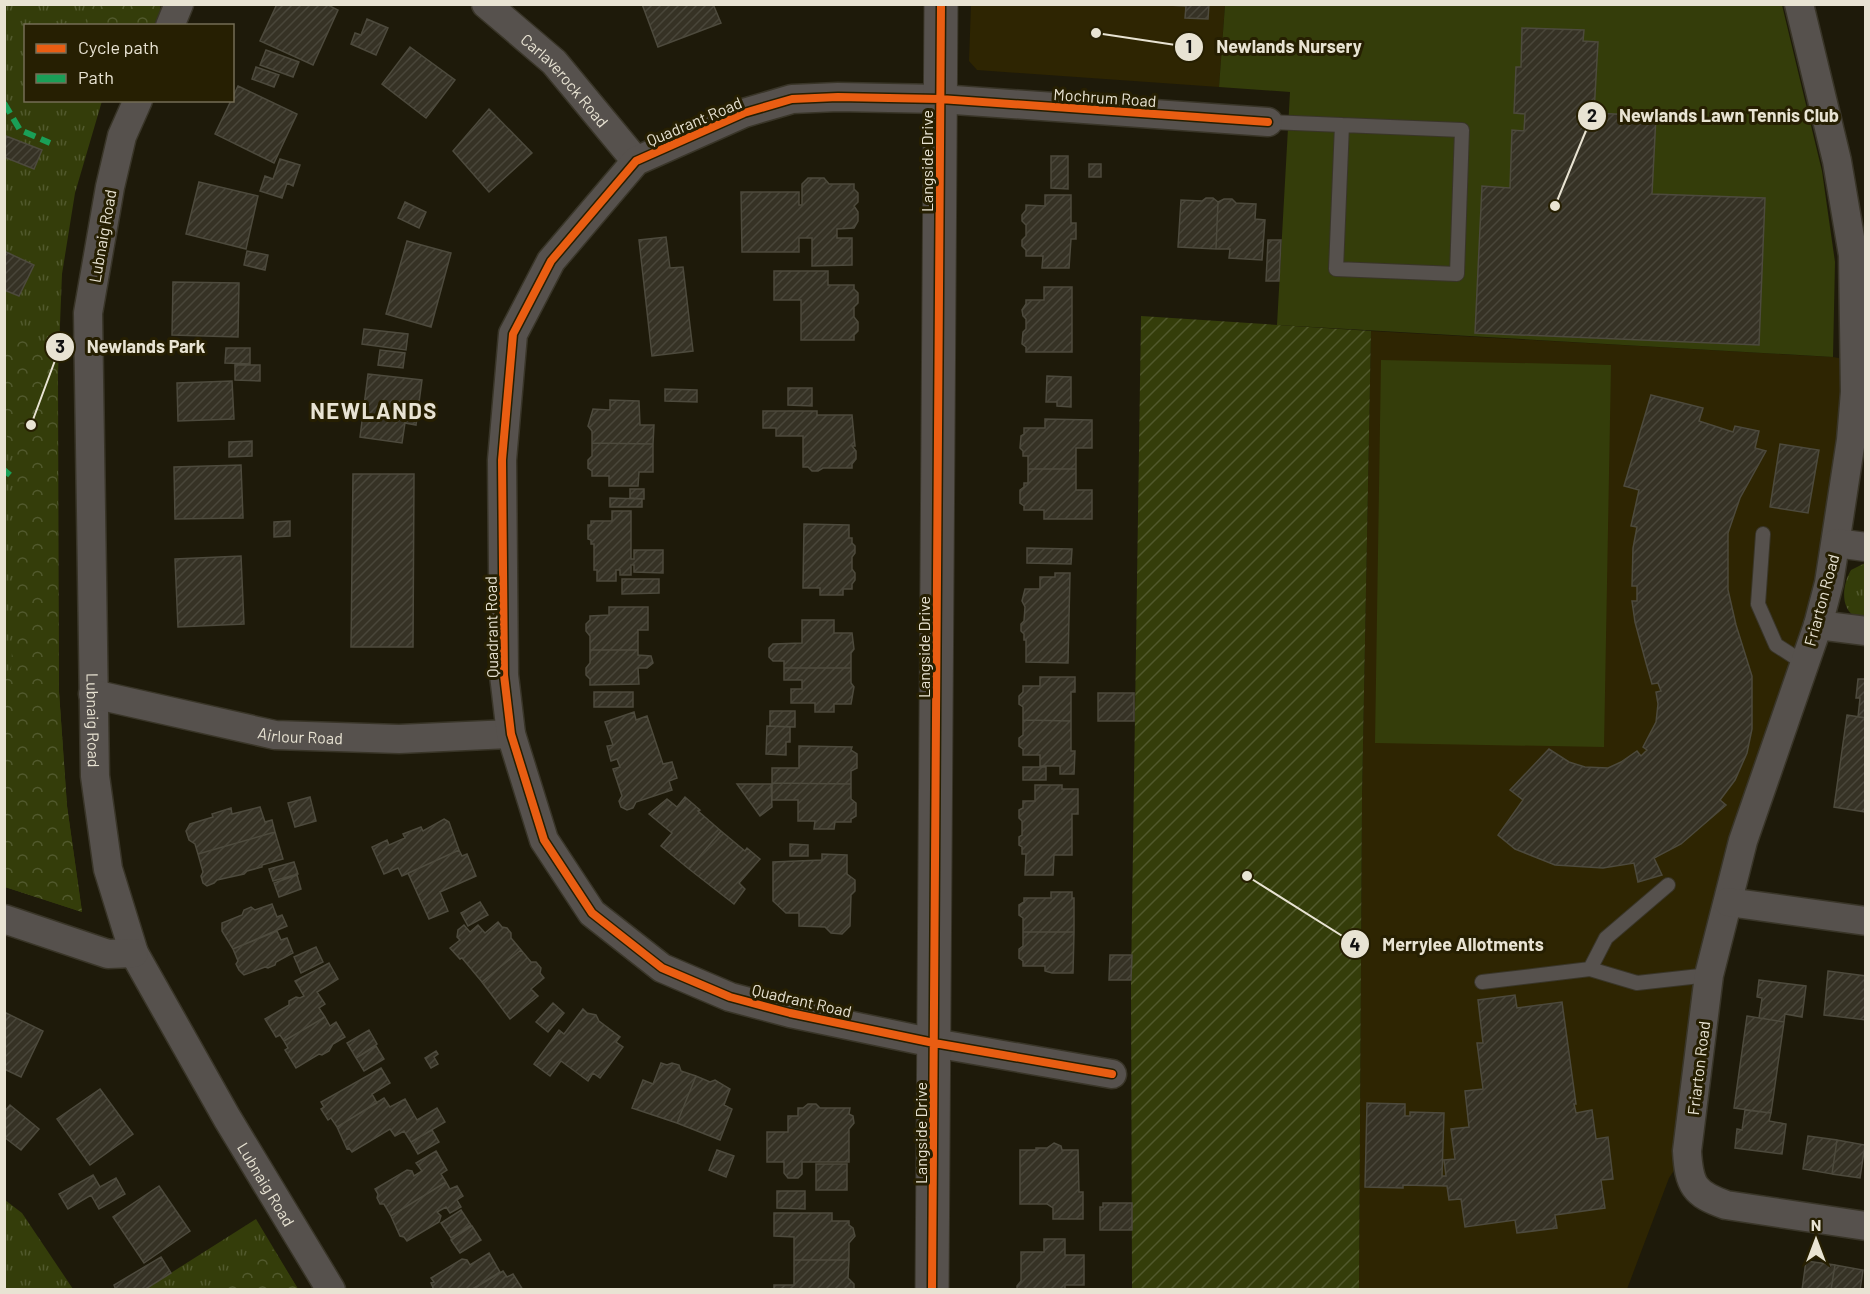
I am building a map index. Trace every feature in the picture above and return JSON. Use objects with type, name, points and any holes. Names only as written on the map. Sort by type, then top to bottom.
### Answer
[{"type":"street","points":[[171,24],[179,4]]},
{"type":"street","name":"Carlaverock Road","points":[[486,4],[554,62],[636,161]]},
{"type":"street","name":"Langside Drive","points":[[932,1290],[941,4]]},
{"type":"street","name":"Friarton Road","points":[[1799,4],[1838,161],[1860,264],[1851,440],[1829,583],[1818,625],[1743,841],[1709,975],[1687,1151],[1690,1177],[1700,1193],[1708,1199],[1726,1205],[1866,1226]]},
{"type":"street","name":"Quadrant Road","points":[[940,99],[838,97],[792,99],[744,113],[636,161],[551,261],[513,334],[502,460],[504,675],[511,735],[544,840],[592,913],[662,968],[730,997],[790,1013],[934,1043],[1112,1074]]},
{"type":"street","name":"Mochrum Road","points":[[940,99],[1268,122]]},
{"type":"street","name":"Lubnaig Road","points":[[137,102],[122,136],[110,187],[88,313],[95,776],[108,869],[134,952],[227,1118],[331,1290]]},
{"type":"street","points":[[1836,543],[1866,547]]},
{"type":"street","points":[[1818,625],[1866,631]]},
{"type":"street","name":"Airlour Road","points":[[93,694],[275,735],[399,739],[511,735]]},
{"type":"street","points":[[1728,902],[1866,921]]},
{"type":"street","points":[[4,920],[108,954],[134,952]]},
{"type":"lane","points":[[1268,122],[1342,125],[1462,130],[1457,274],[1336,269],[1342,125]]},
{"type":"lane","points":[[1763,534],[1758,604],[1776,645],[1804,663]]},
{"type":"lane","points":[[1590,969],[1606,938],[1668,885]]},
{"type":"lane","points":[[1482,982],[1590,969],[1637,983],[1709,975]]},
{"type":"shaded area","points":[[971,5],[1225,5],[1219,87],[977,70],[969,61]]},
{"type":"shaded area","points":[[1371,331],[1833,357],[1855,361],[1851,440],[1765,774],[1687,1151],[1669,1178],[1627,1289],[1359,1290],[1362,797]]},
{"type":"green space","points":[[5,5],[141,5],[132,24],[24,24],[24,102],[102,102],[75,193],[62,274],[58,374],[59,692],[67,806],[82,912],[5,887]]},
{"type":"green space","points":[[92,5],[160,5],[161,12],[155,24],[84,24]]},
{"type":"green space","points":[[1225,5],[1782,5],[1822,171],[1835,262],[1833,357],[1277,325],[1290,92],[1219,87]]},
{"type":"green space","points":[[1141,316],[1371,331],[1362,797],[1359,1289],[1132,1290],[1131,980]]},
{"type":"green space","points":[[5,331],[58,353],[59,692],[67,806],[82,912],[5,887],[4,672],[11,670],[18,535],[15,462],[5,430]]},
{"type":"green space","points":[[1381,360],[1611,365],[1604,747],[1375,743]]},
{"type":"green space","points":[[1865,563],[1865,620],[1850,613],[1844,600],[1844,592],[1851,570]]},
{"type":"green space","points":[[5,1200],[22,1213],[73,1289],[5,1289]]},
{"type":"green space","points":[[256,1219],[298,1289],[144,1290]]},
{"type":"green space","points":[[273,1249],[298,1289],[221,1289]]},
{"type":"building","points":[[277,4],[326,4],[338,10],[313,65],[260,41]]},
{"type":"building","points":[[642,4],[713,4],[721,23],[658,47]]},
{"type":"building","points":[[1209,4],[1208,19],[1185,18],[1186,6],[1168,5]]},
{"type":"building","points":[[367,19],[388,28],[376,55],[351,44],[355,33],[361,35]]},
{"type":"building","points":[[1522,28],[1584,30],[1583,41],[1598,42],[1594,113],[1656,116],[1652,194],[1765,198],[1759,345],[1475,333],[1482,186],[1510,188],[1512,130],[1524,131],[1525,114],[1514,113],[1516,67],[1521,67]]},
{"type":"building","points":[[410,47],[455,80],[426,118],[382,84]]},
{"type":"building","points":[[266,50],[299,62],[293,77],[260,65]]},
{"type":"building","points":[[256,67],[279,75],[274,87],[252,79]]},
{"type":"building","points":[[238,86],[297,114],[274,163],[215,134],[230,102],[234,102],[234,94]]},
{"type":"building","points":[[489,109],[532,153],[489,192],[453,151]]},
{"type":"building","points":[[6,136],[42,150],[34,169],[4,157]]},
{"type":"building","points":[[1051,156],[1068,156],[1068,189],[1051,188]]},
{"type":"building","points":[[280,159],[300,165],[293,186],[287,183],[282,198],[260,191],[265,176],[273,179]]},
{"type":"building","points":[[1089,164],[1101,164],[1101,177],[1089,177]]},
{"type":"building","points":[[808,178],[824,178],[829,184],[854,184],[854,189],[858,193],[858,202],[854,206],[858,212],[858,221],[854,228],[837,229],[837,238],[852,238],[852,265],[812,266],[812,238],[799,238],[799,252],[742,252],[741,192],[799,192],[799,205],[802,205],[802,184]]},
{"type":"building","points":[[199,182],[258,196],[246,249],[186,234]]},
{"type":"building","points":[[1045,195],[1071,195],[1071,223],[1076,223],[1076,239],[1071,239],[1069,268],[1042,268],[1043,256],[1026,256],[1026,250],[1022,246],[1022,240],[1026,236],[1026,225],[1022,221],[1022,215],[1026,210],[1026,205],[1045,206]]},
{"type":"building","points":[[1206,198],[1213,198],[1218,202],[1216,249],[1178,247],[1181,200],[1202,201]]},
{"type":"building","points":[[1232,199],[1236,203],[1256,204],[1255,219],[1265,220],[1262,260],[1229,258],[1230,249],[1216,249],[1218,202]]},
{"type":"building","points":[[405,202],[426,212],[419,228],[398,218]]},
{"type":"building","points":[[666,237],[670,268],[683,267],[693,351],[652,356],[639,240]]},
{"type":"building","points":[[1268,240],[1281,240],[1279,281],[1266,281]]},
{"type":"building","points":[[407,241],[451,253],[431,327],[386,314]]},
{"type":"building","points":[[4,251],[34,265],[19,296],[4,290]]},
{"type":"building","points":[[247,251],[268,255],[265,270],[244,265]]},
{"type":"building","points":[[774,271],[828,271],[828,285],[854,285],[858,293],[854,317],[858,322],[858,331],[854,335],[854,340],[801,340],[801,300],[774,300]]},
{"type":"building","points":[[173,282],[239,283],[238,337],[172,335]]},
{"type":"building","points":[[1044,287],[1072,287],[1072,352],[1026,352],[1026,347],[1022,344],[1026,319],[1022,310],[1026,300],[1044,300]]},
{"type":"building","points":[[364,329],[408,334],[406,350],[362,344]]},
{"type":"building","points":[[226,348],[250,348],[250,364],[225,363]]},
{"type":"building","points":[[380,350],[405,353],[403,368],[378,365]]},
{"type":"building","points":[[235,365],[260,365],[260,381],[235,380]]},
{"type":"building","points":[[368,374],[422,380],[416,425],[405,423],[402,443],[360,437]]},
{"type":"building","points":[[1047,376],[1071,377],[1071,407],[1057,406],[1057,402],[1046,402]]},
{"type":"building","points":[[232,381],[234,419],[178,421],[177,383]]},
{"type":"building","points":[[788,388],[812,388],[812,406],[788,405]]},
{"type":"building","points":[[665,389],[697,390],[697,402],[665,401]]},
{"type":"building","points":[[1651,395],[1703,408],[1699,421],[1733,432],[1735,426],[1759,431],[1755,448],[1766,451],[1740,498],[1728,533],[1728,590],[1752,676],[1752,729],[1747,753],[1735,780],[1720,800],[1726,805],[1681,844],[1654,858],[1662,875],[1638,882],[1634,863],[1603,868],[1555,865],[1515,849],[1498,835],[1523,800],[1510,790],[1549,749],[1569,762],[1585,767],[1608,768],[1637,751],[1641,756],[1647,750],[1643,747],[1656,722],[1658,704],[1656,692],[1661,691],[1658,683],[1652,684],[1635,622],[1632,601],[1637,601],[1637,586],[1632,586],[1633,548],[1637,527],[1631,526],[1639,490],[1624,486]]},
{"type":"building","points":[[610,400],[639,401],[640,425],[654,425],[653,444],[592,443],[592,431],[588,426],[593,409],[610,410]]},
{"type":"building","points":[[763,411],[817,411],[817,415],[852,415],[855,446],[852,446],[856,451],[856,459],[852,468],[823,468],[812,471],[808,467],[803,467],[803,436],[776,436],[776,428],[763,428]]},
{"type":"building","points":[[1045,419],[1092,420],[1092,448],[1076,448],[1076,469],[1028,469],[1028,456],[1023,456],[1020,448],[1021,436],[1024,434],[1024,428],[1045,428]]},
{"type":"building","points":[[252,441],[252,456],[229,457],[229,442]]},
{"type":"building","points":[[592,443],[653,444],[653,472],[639,472],[638,486],[609,486],[609,476],[592,476],[592,471],[588,468],[588,460],[592,456]]},
{"type":"building","points":[[1780,444],[1819,450],[1808,513],[1770,507]]},
{"type":"building","points":[[241,465],[243,518],[175,519],[174,467]]},
{"type":"building","points":[[1028,469],[1076,469],[1076,490],[1092,490],[1092,519],[1044,519],[1044,510],[1024,510],[1024,506],[1020,503],[1020,490],[1024,487],[1024,483],[1028,483]]},
{"type":"building","points":[[353,474],[414,474],[413,647],[351,647]]},
{"type":"building","points":[[630,489],[644,489],[644,499],[630,498]]},
{"type":"building","points":[[610,498],[642,499],[642,507],[610,507]]},
{"type":"building","points":[[612,511],[631,511],[631,559],[634,559],[634,550],[663,550],[663,573],[634,572],[634,565],[631,565],[631,575],[620,575],[620,570],[616,570],[616,581],[597,581],[597,570],[594,570],[594,544],[591,544],[591,540],[588,539],[588,525],[591,525],[591,521],[612,521]]},
{"type":"building","points":[[290,521],[290,536],[274,537],[274,522]]},
{"type":"building","points":[[804,524],[849,525],[849,538],[852,538],[855,546],[852,569],[855,573],[855,580],[852,589],[843,589],[843,595],[820,595],[820,588],[803,588]]},
{"type":"building","points":[[1027,548],[1072,549],[1071,564],[1027,563]]},
{"type":"building","points":[[241,556],[244,624],[178,627],[175,559]]},
{"type":"building","points":[[1055,573],[1070,573],[1068,663],[1026,662],[1026,640],[1021,631],[1021,624],[1024,621],[1025,607],[1022,601],[1025,589],[1040,589],[1040,577],[1055,577]]},
{"type":"building","points":[[622,579],[659,579],[659,593],[622,594]]},
{"type":"building","points":[[609,607],[648,607],[648,630],[638,630],[638,650],[590,650],[590,636],[586,631],[586,624],[590,616],[609,615]]},
{"type":"building","points":[[802,620],[834,620],[834,633],[852,633],[854,649],[851,653],[851,668],[784,668],[784,661],[773,661],[769,657],[769,648],[773,644],[802,643]]},
{"type":"building","points":[[590,650],[638,650],[638,655],[651,656],[653,663],[647,668],[638,668],[639,684],[590,685],[586,668],[590,663]]},
{"type":"building","points":[[784,668],[851,668],[851,683],[854,687],[851,704],[834,704],[834,712],[815,712],[815,703],[791,703],[791,689],[802,689],[802,680],[784,680]]},
{"type":"building","points":[[1040,677],[1075,677],[1075,692],[1071,692],[1071,721],[1023,720],[1023,707],[1019,704],[1019,696],[1023,692],[1023,686],[1040,686]]},
{"type":"building","points":[[1858,679],[1866,679],[1866,718],[1858,717],[1860,698],[1856,698]]},
{"type":"building","points":[[594,692],[633,692],[633,707],[594,707]]},
{"type":"building","points":[[1098,693],[1134,693],[1134,721],[1098,721]]},
{"type":"building","points":[[770,711],[795,711],[795,727],[770,726]]},
{"type":"building","points":[[634,712],[636,720],[647,716],[663,764],[672,762],[677,778],[669,781],[672,790],[636,802],[633,808],[627,810],[621,807],[619,801],[622,796],[613,769],[620,767],[617,759],[611,761],[607,746],[613,745],[605,722]]},
{"type":"building","points":[[1847,715],[1866,718],[1866,812],[1834,807]]},
{"type":"building","points":[[1023,720],[1071,721],[1071,751],[1075,751],[1074,774],[1060,774],[1060,766],[1040,766],[1040,755],[1023,755],[1023,749],[1019,746],[1019,738],[1023,735]]},
{"type":"building","points":[[767,726],[790,727],[790,742],[786,742],[786,755],[766,754]]},
{"type":"building","points":[[799,746],[852,747],[851,750],[857,754],[857,768],[851,771],[851,784],[772,783],[772,768],[799,768]]},
{"type":"building","points":[[1023,767],[1046,767],[1046,780],[1023,780]]},
{"type":"building","points":[[772,783],[851,784],[851,799],[856,803],[856,816],[851,819],[851,822],[835,822],[834,829],[814,829],[815,821],[798,821],[798,800],[772,800]]},
{"type":"building","points":[[737,784],[771,784],[772,807],[760,816]]},
{"type":"building","points":[[1035,785],[1062,785],[1062,789],[1078,789],[1078,814],[1072,814],[1072,855],[1054,855],[1053,875],[1025,875],[1026,854],[1022,854],[1022,847],[1019,845],[1022,821],[1019,818],[1019,810],[1023,808],[1023,801],[1035,801]]},
{"type":"building","points":[[310,797],[316,821],[295,827],[288,803]]},
{"type":"building","points":[[685,797],[721,831],[689,869],[661,846],[672,833],[649,814],[667,799],[677,807]]},
{"type":"building","points":[[260,807],[265,822],[272,820],[275,832],[198,854],[195,844],[189,840],[186,831],[190,824],[213,817],[212,814],[231,808],[232,814]]},
{"type":"building","points":[[444,819],[449,822],[459,850],[402,876],[398,868],[384,874],[372,847],[387,840],[389,845],[405,838],[403,834],[421,827],[423,831]]},
{"type":"building","points":[[721,831],[745,851],[747,848],[760,859],[739,883],[745,889],[734,904],[689,869]]},
{"type":"building","points":[[275,832],[283,859],[262,865],[244,874],[217,880],[207,886],[203,883],[201,876],[203,872],[198,854]]},
{"type":"building","points":[[790,844],[808,845],[808,856],[790,856]]},
{"type":"building","points":[[459,850],[462,856],[467,854],[476,876],[440,892],[448,911],[429,919],[408,873]]},
{"type":"building","points":[[822,854],[847,855],[847,874],[855,880],[855,891],[851,895],[850,926],[842,934],[831,933],[825,927],[799,926],[799,913],[786,913],[773,901],[773,862],[822,860]]},
{"type":"building","points":[[294,862],[298,874],[273,881],[269,869]]},
{"type":"building","points":[[297,875],[301,889],[279,897],[274,883]]},
{"type":"building","points":[[1051,892],[1072,892],[1074,932],[1023,932],[1023,918],[1019,915],[1019,905],[1024,902],[1024,898],[1051,898]]},
{"type":"building","points":[[480,902],[488,915],[468,926],[461,913]]},
{"type":"building","points":[[272,904],[277,917],[282,915],[287,926],[233,949],[222,931],[222,923],[242,915],[244,910],[251,907],[255,910]]},
{"type":"building","points":[[498,922],[502,927],[507,928],[511,933],[511,938],[521,950],[482,982],[462,958],[460,959],[450,948],[460,940],[457,937],[458,930],[464,925],[470,932],[478,925],[485,933]]},
{"type":"building","points":[[277,931],[281,940],[287,938],[293,953],[276,962],[275,965],[244,975],[236,964],[238,961],[233,949]]},
{"type":"building","points":[[1023,932],[1074,932],[1073,973],[1052,973],[1045,971],[1045,966],[1023,966],[1023,961],[1019,958],[1019,949],[1023,946]]},
{"type":"building","points":[[316,947],[323,962],[301,973],[294,957]]},
{"type":"building","points":[[521,950],[531,962],[536,962],[541,968],[540,973],[544,978],[531,989],[538,996],[510,1019],[482,982]]},
{"type":"building","points":[[1110,955],[1132,955],[1131,980],[1109,980]]},
{"type":"building","points":[[329,963],[338,979],[317,992],[325,1004],[319,1008],[325,1017],[284,1041],[280,1035],[276,1037],[265,1019],[289,1005],[289,1001],[304,996],[295,981]]},
{"type":"building","points":[[1828,971],[1866,976],[1866,1020],[1824,1015]]},
{"type":"building","points":[[1759,980],[1806,986],[1802,1017],[1785,1014],[1784,1022],[1759,1018],[1762,998],[1757,997]]},
{"type":"building","points":[[1515,995],[1517,1008],[1562,1002],[1576,1113],[1592,1110],[1596,1139],[1608,1137],[1613,1179],[1601,1180],[1605,1208],[1555,1215],[1557,1228],[1517,1233],[1515,1220],[1465,1227],[1461,1199],[1449,1200],[1447,1186],[1365,1187],[1367,1103],[1405,1104],[1405,1116],[1410,1116],[1410,1112],[1444,1113],[1442,1176],[1446,1176],[1444,1160],[1455,1159],[1451,1129],[1469,1127],[1465,1091],[1483,1089],[1477,1043],[1483,1043],[1478,1000]]},
{"type":"building","points":[[553,1003],[564,1013],[548,1032],[536,1022]]},
{"type":"building","points":[[583,1009],[587,1013],[596,1015],[599,1021],[620,1037],[616,1042],[623,1047],[600,1078],[593,1073],[588,1081],[561,1061],[550,1076],[534,1064],[559,1030],[564,1034]]},
{"type":"building","points":[[4,1012],[43,1031],[21,1077],[4,1069]]},
{"type":"building","points":[[1747,1016],[1784,1022],[1771,1113],[1734,1108]]},
{"type":"building","points":[[325,1017],[330,1026],[336,1022],[345,1037],[333,1044],[329,1051],[322,1055],[319,1054],[296,1068],[285,1050],[288,1048],[284,1041]]},
{"type":"building","points":[[369,1030],[377,1044],[356,1058],[347,1043]]},
{"type":"building","points":[[376,1046],[384,1059],[364,1071],[356,1058]]},
{"type":"building","points":[[436,1051],[438,1054],[434,1057],[438,1064],[431,1068],[425,1058]]},
{"type":"building","points":[[661,1063],[679,1065],[681,1071],[696,1076],[677,1123],[632,1108],[643,1080],[653,1084]]},
{"type":"building","points":[[381,1068],[390,1083],[372,1094],[377,1103],[337,1127],[331,1118],[328,1120],[321,1109],[324,1107],[321,1102]]},
{"type":"building","points":[[696,1076],[710,1082],[715,1080],[730,1089],[724,1105],[732,1109],[720,1140],[677,1123]]},
{"type":"building","points":[[100,1089],[133,1134],[90,1165],[57,1119]]},
{"type":"building","points":[[384,1098],[390,1107],[405,1099],[417,1120],[437,1108],[445,1122],[411,1142],[404,1131],[395,1136],[390,1129],[352,1152],[349,1148],[347,1149],[337,1127]]},
{"type":"building","points":[[808,1104],[816,1104],[820,1108],[850,1108],[849,1114],[853,1116],[854,1123],[849,1129],[849,1162],[802,1162],[802,1174],[798,1178],[788,1178],[784,1173],[784,1162],[767,1162],[767,1132],[788,1132],[788,1116],[798,1116],[798,1108],[803,1108]]},
{"type":"building","points":[[10,1105],[39,1129],[21,1150],[4,1137],[4,1112]]},
{"type":"building","points":[[1745,1110],[1771,1113],[1769,1121],[1786,1124],[1782,1154],[1735,1148],[1737,1129],[1742,1130]]},
{"type":"building","points":[[432,1130],[439,1142],[418,1154],[411,1142]]},
{"type":"building","points":[[1808,1136],[1837,1140],[1832,1174],[1803,1169]]},
{"type":"building","points":[[1837,1140],[1865,1145],[1860,1178],[1832,1174]]},
{"type":"building","points":[[1054,1143],[1061,1146],[1062,1150],[1078,1150],[1079,1192],[1083,1192],[1083,1219],[1053,1219],[1053,1208],[1047,1204],[1020,1204],[1020,1150],[1047,1148]]},
{"type":"building","points":[[717,1150],[734,1156],[726,1177],[709,1170]]},
{"type":"building","points":[[436,1151],[447,1170],[441,1174],[446,1182],[391,1216],[384,1204],[380,1204],[375,1189],[407,1170],[412,1171],[414,1176],[422,1171],[416,1163]]},
{"type":"building","points":[[816,1164],[847,1164],[847,1190],[816,1190]]},
{"type":"building","points":[[93,1175],[100,1187],[116,1178],[125,1194],[99,1209],[91,1195],[68,1209],[59,1194]]},
{"type":"building","points":[[446,1182],[450,1189],[457,1186],[463,1196],[457,1200],[461,1207],[450,1213],[446,1207],[437,1212],[441,1216],[439,1222],[407,1241],[400,1236],[391,1216]]},
{"type":"building","points":[[159,1186],[190,1231],[144,1263],[113,1217]]},
{"type":"building","points":[[777,1191],[805,1191],[805,1209],[777,1208]]},
{"type":"building","points":[[1103,1203],[1132,1203],[1132,1230],[1100,1230],[1100,1207],[1103,1207]]},
{"type":"building","points":[[461,1210],[471,1225],[451,1238],[441,1223]]},
{"type":"building","points":[[774,1213],[832,1213],[832,1221],[849,1221],[855,1236],[849,1243],[849,1260],[794,1260],[794,1237],[774,1236]]},
{"type":"building","points":[[472,1226],[481,1240],[460,1253],[451,1240]]},
{"type":"building","points":[[1044,1239],[1065,1239],[1065,1255],[1084,1255],[1084,1285],[1065,1285],[1065,1290],[1017,1290],[1021,1281],[1021,1252],[1044,1252]]},
{"type":"building","points":[[489,1253],[500,1272],[471,1290],[434,1290],[431,1283],[434,1282],[431,1278],[462,1259],[467,1260],[470,1265]]},
{"type":"building","points":[[161,1257],[171,1273],[144,1290],[116,1290],[114,1285]]},
{"type":"building","points":[[794,1260],[849,1260],[848,1278],[854,1284],[854,1290],[774,1290],[774,1285],[794,1285]]},
{"type":"building","points":[[1806,1261],[1835,1265],[1831,1290],[1802,1290]]},
{"type":"building","points":[[1835,1265],[1863,1270],[1860,1290],[1831,1290]]},
{"type":"building","points":[[503,1271],[507,1277],[513,1274],[523,1290],[471,1290]]},
{"type":"marked path","points":[[4,103],[20,130],[50,143]]},
{"type":"marked path","points":[[4,470],[10,475]]},
{"type":"cycle path","points":[[932,1290],[941,4]]},
{"type":"cycle path","points":[[1112,1074],[934,1043],[790,1013],[730,997],[662,968],[592,913],[544,840],[511,734],[504,675],[502,460],[513,334],[551,261],[636,161],[744,113],[792,99],[838,97],[940,99],[1268,122]]},
{"type":"place","name":"Newlands Nursery","points":[[1096,33]]},
{"type":"place","name":"Newlands Lawn Tennis Club","points":[[1555,206]]},
{"type":"place","name":"Newlands Park","points":[[31,425]]},
{"type":"place","name":"Merrylee Allotments","points":[[1247,876]]},
{"type":"district","name":"NEWLANDS","points":[[374,410]]}]
